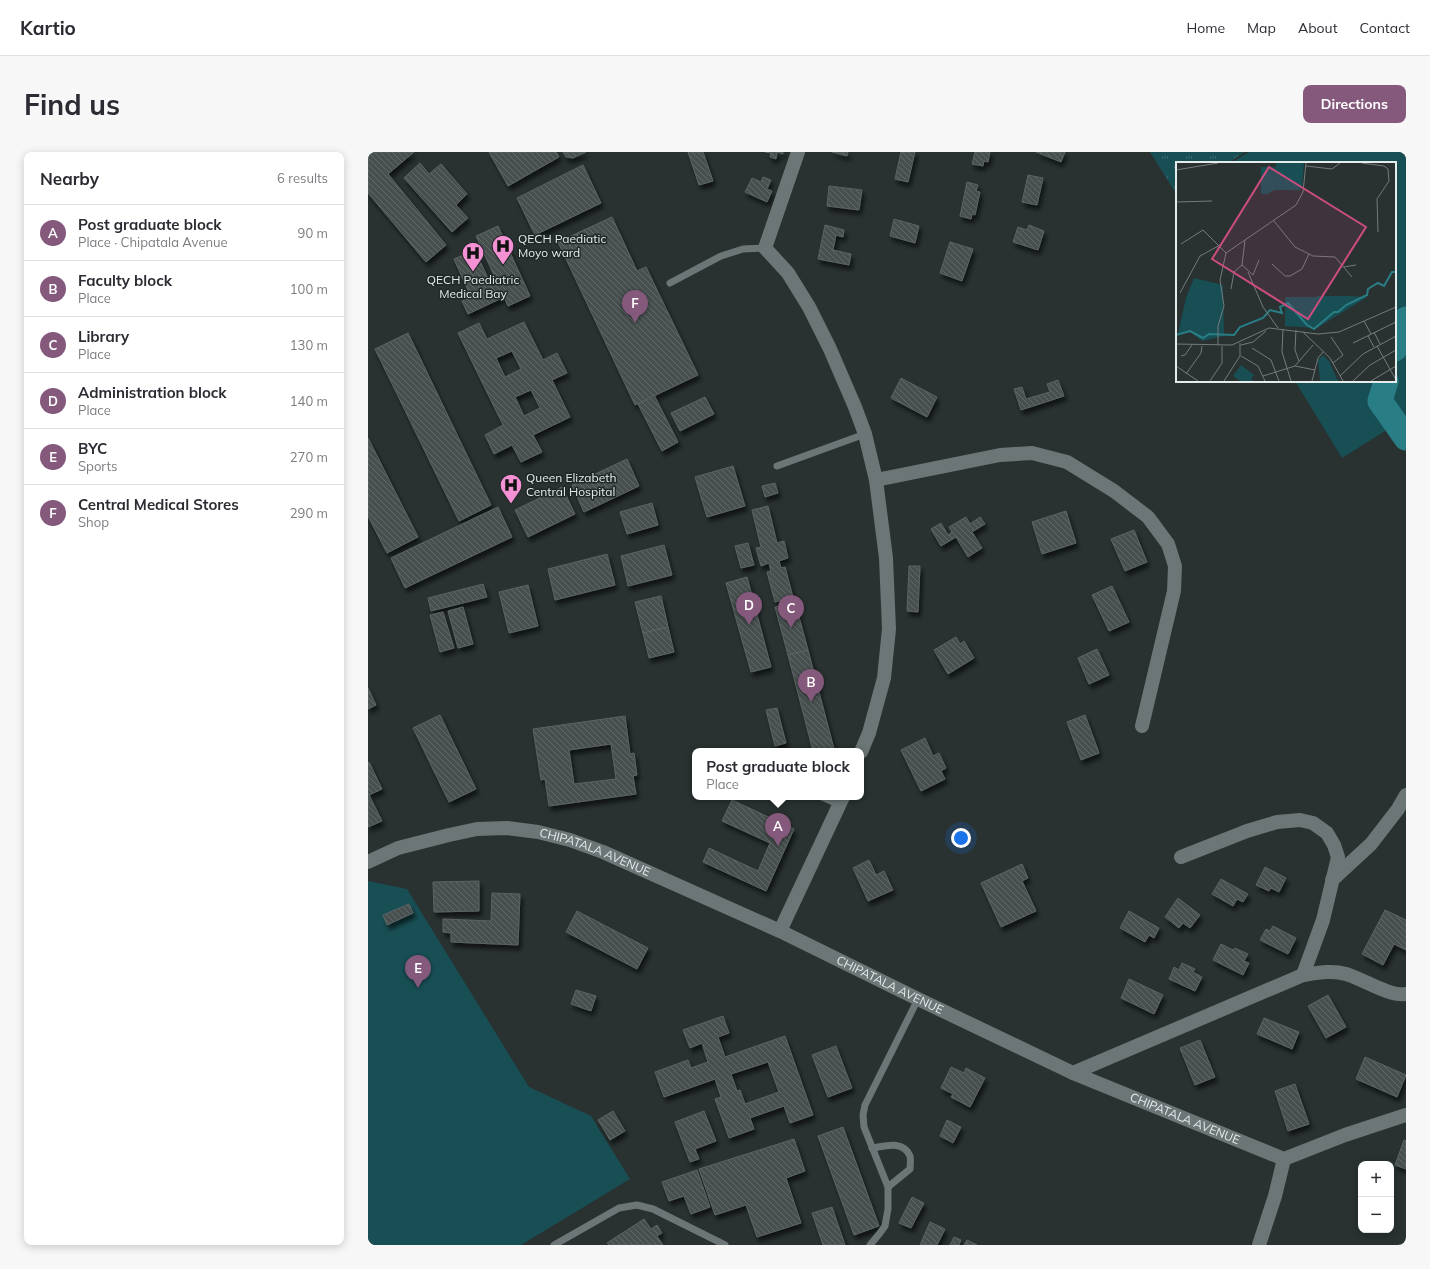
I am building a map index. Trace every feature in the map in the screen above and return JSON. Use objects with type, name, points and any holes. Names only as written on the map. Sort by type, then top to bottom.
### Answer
[{"type":"street","points":[[798,152],[765,248],[788,273],[809,307],[830,349],[855,407],[865,434],[876,480],[886,558],[888,629],[884,678],[869,733],[863,748]]},
{"type":"street","points":[[876,480],[1000,455],[1032,453],[1067,462],[1114,490],[1148,517],[1168,544],[1175,566],[1174,591],[1142,726]]},
{"type":"street","points":[[1332,880],[1371,844],[1398,809],[1406,795]]},
{"type":"street","points":[[780,931],[841,801]]},
{"type":"street","points":[[1181,856],[1247,831],[1277,822],[1300,820],[1313,822],[1327,833],[1334,844],[1338,857],[1323,920],[1303,975]]},
{"type":"street","name":"CHIPATALA AVENUE","points":[[368,862],[398,848],[478,829],[507,828],[538,832],[570,840],[603,852],[780,931],[1073,1073],[1284,1159]]},
{"type":"street","points":[[1073,1073],[1303,975],[1325,971],[1346,974],[1387,991],[1402,995],[1406,994]]},
{"type":"street","points":[[1259,1245],[1284,1159],[1345,1135],[1406,1115]]},
{"type":"lane","points":[[670,283],[721,256],[743,249],[765,248]]},
{"type":"lane","points":[[777,466],[865,434]]},
{"type":"lane","points":[[870,1245],[884,1226],[888,1209],[888,1187],[864,1127],[863,1115],[865,1105],[918,999]]},
{"type":"lane","points":[[872,1148],[894,1144],[903,1148],[910,1157],[910,1169],[888,1187]]},
{"type":"lane","points":[[554,1245],[619,1208],[637,1205],[653,1209],[725,1245]]},
{"type":"green space","points":[[1150,152],[1245,152],[1230,162],[1176,162],[1176,193]]},
{"type":"green space","points":[[1249,152],[1406,152],[1406,418],[1342,458],[1296,382],[1396,382],[1396,162],[1233,162]]},
{"type":"green space","points":[[368,881],[407,889],[529,1087],[591,1116],[630,1179],[521,1245],[368,1245]]},
{"type":"building","points":[[368,152],[414,152],[388,174],[446,245],[426,262],[368,193]]},
{"type":"building","points":[[489,152],[556,152],[559,157],[508,186]]},
{"type":"building","points":[[563,152],[586,152],[573,158],[566,157]]},
{"type":"building","points":[[688,152],[703,152],[713,181],[699,185]]},
{"type":"building","points":[[765,152],[777,152],[776,159],[770,157],[771,153]]},
{"type":"building","points":[[832,152],[848,152],[847,156]]},
{"type":"building","points":[[901,152],[915,152],[908,182],[895,179]]},
{"type":"building","points":[[975,152],[990,152],[988,162],[984,161],[983,166],[972,164]]},
{"type":"building","points":[[1036,152],[1065,152],[1061,162]]},
{"type":"building","points":[[420,163],[429,174],[441,164],[467,194],[456,205],[468,218],[452,232],[404,178]]},
{"type":"building","points":[[583,165],[601,203],[535,235],[517,198]]},
{"type":"building","points":[[1028,175],[1043,178],[1037,205],[1022,202]]},
{"type":"building","points":[[763,177],[771,180],[767,189],[772,191],[767,202],[745,192],[752,178],[761,182]]},
{"type":"building","points":[[967,182],[978,185],[976,191],[980,192],[975,215],[972,214],[971,219],[960,216]]},
{"type":"building","points":[[829,186],[862,190],[859,210],[827,206]]},
{"type":"building","points":[[612,217],[637,271],[646,267],[698,375],[635,405],[558,242]]},
{"type":"building","points":[[894,219],[919,226],[915,243],[890,236]]},
{"type":"building","points":[[825,225],[844,230],[843,237],[836,235],[833,250],[851,254],[849,265],[818,259]]},
{"type":"building","points":[[1029,225],[1044,231],[1038,250],[1013,242],[1018,227],[1027,230]]},
{"type":"building","points":[[498,226],[530,296],[508,306],[504,297],[468,314],[462,301],[471,297],[454,259],[475,250],[492,287],[498,284],[476,236]]},
{"type":"building","points":[[950,242],[973,249],[962,281],[940,273]]},
{"type":"building","points":[[524,322],[543,360],[557,353],[567,373],[552,380],[570,417],[533,435],[542,452],[521,462],[512,445],[494,454],[485,435],[503,425],[458,333],[479,323],[487,339]],"holes":[[[512,351],[521,369],[505,377],[496,358]],[[531,390],[540,408],[524,416],[515,397]]]},
{"type":"building","points":[[408,333],[491,505],[459,521],[375,349]]},
{"type":"building","points":[[901,378],[937,397],[927,417],[891,398]]},
{"type":"building","points":[[1058,380],[1064,396],[1021,410],[1014,389],[1022,387],[1026,399],[1050,392],[1047,384]]},
{"type":"building","points":[[654,395],[678,442],[662,451],[638,404]]},
{"type":"building","points":[[705,397],[714,414],[680,431],[671,413]]},
{"type":"building","points":[[368,438],[418,537],[387,553],[368,516]]},
{"type":"building","points":[[627,459],[639,486],[584,512],[572,485]]},
{"type":"building","points":[[733,466],[745,506],[707,517],[695,477]]},
{"type":"building","points":[[775,483],[778,493],[765,497],[762,486]]},
{"type":"building","points":[[562,487],[575,514],[528,537],[515,510]]},
{"type":"building","points":[[652,503],[658,525],[627,534],[620,512]]},
{"type":"building","points":[[768,506],[777,543],[784,541],[788,558],[779,561],[781,568],[785,567],[793,597],[775,602],[767,572],[771,571],[769,563],[761,566],[756,548],[761,547],[752,510]]},
{"type":"building","points":[[498,507],[512,537],[405,588],[391,558]]},
{"type":"building","points":[[1066,511],[1076,543],[1042,554],[1032,522]]},
{"type":"building","points":[[966,517],[970,524],[980,517],[985,524],[972,532],[982,548],[968,557],[956,537],[941,546],[931,529],[941,523],[948,535],[952,532],[949,527]]},
{"type":"building","points":[[1134,530],[1147,562],[1125,571],[1111,539]]},
{"type":"building","points":[[748,543],[754,565],[741,568],[735,546]]},
{"type":"building","points":[[664,545],[672,575],[628,586],[621,556]]},
{"type":"building","points":[[607,554],[615,585],[555,600],[548,569]]},
{"type":"building","points":[[909,566],[920,566],[918,612],[907,611]]},
{"type":"building","points":[[747,577],[771,667],[751,672],[726,583]]},
{"type":"building","points":[[483,584],[487,597],[431,611],[428,598]]},
{"type":"building","points":[[528,585],[538,626],[509,633],[499,592]]},
{"type":"building","points":[[1112,586],[1129,622],[1109,631],[1092,595]]},
{"type":"building","points":[[661,596],[668,627],[643,633],[635,602]]},
{"type":"building","points":[[795,602],[808,650],[788,655],[775,607]]},
{"type":"building","points":[[463,607],[473,644],[458,648],[448,611]]},
{"type":"building","points":[[443,612],[454,648],[440,652],[430,615]]},
{"type":"building","points":[[668,627],[674,652],[649,658],[643,633]]},
{"type":"building","points":[[956,637],[960,644],[964,641],[974,658],[948,674],[934,650]]},
{"type":"building","points":[[1097,649],[1109,675],[1089,684],[1078,658]]},
{"type":"building","points":[[808,650],[834,748],[812,748],[788,655]]},
{"type":"building","points":[[368,688],[376,705],[368,709]]},
{"type":"building","points":[[777,708],[786,743],[775,746],[766,710]]},
{"type":"building","points":[[440,715],[476,789],[449,802],[413,728]]},
{"type":"building","points":[[1085,715],[1099,753],[1081,760],[1067,722]]},
{"type":"building","points":[[625,716],[630,754],[634,753],[637,775],[633,776],[636,794],[549,806],[545,779],[541,780],[533,729]],"holes":[[[611,744],[616,779],[574,784],[569,750]]]},
{"type":"building","points":[[925,738],[933,756],[939,753],[946,768],[941,771],[945,779],[921,791],[901,750]]},
{"type":"building","points":[[369,762],[382,789],[369,795],[382,821],[368,827],[368,763]]},
{"type":"building","points":[[732,800],[794,829],[766,891],[703,862],[709,848],[758,871],[770,843],[722,821]]},
{"type":"building","points":[[869,860],[876,875],[884,871],[893,890],[868,901],[853,868]]},
{"type":"building","points":[[1022,864],[1028,878],[1022,881],[1036,911],[1001,927],[981,883]]},
{"type":"building","points":[[1265,867],[1286,878],[1279,892],[1271,888],[1269,891],[1256,885]]},
{"type":"building","points":[[1221,879],[1248,894],[1243,902],[1237,899],[1233,906],[1212,894]]},
{"type":"building","points":[[479,881],[479,911],[434,912],[433,882]]},
{"type":"building","points":[[492,893],[520,894],[518,945],[451,942],[451,933],[443,932],[443,919],[491,921]]},
{"type":"building","points":[[1178,898],[1200,915],[1190,928],[1183,923],[1179,928],[1165,917]]},
{"type":"building","points":[[409,904],[413,913],[387,925],[383,915]]},
{"type":"building","points":[[1385,910],[1406,920],[1406,950],[1394,944],[1383,965],[1362,954]]},
{"type":"building","points":[[577,911],[648,948],[637,969],[566,932]]},
{"type":"building","points":[[1129,911],[1159,928],[1154,938],[1149,935],[1145,942],[1120,928]]},
{"type":"building","points":[[1273,926],[1296,938],[1288,954],[1260,940],[1266,929],[1270,931]]},
{"type":"building","points":[[1221,944],[1233,950],[1235,948],[1248,954],[1244,961],[1249,963],[1243,975],[1213,960]]},
{"type":"building","points":[[1182,963],[1195,969],[1193,972],[1202,977],[1195,991],[1169,979],[1174,967],[1179,970]]},
{"type":"building","points":[[1129,979],[1163,995],[1154,1014],[1121,998]]},
{"type":"building","points":[[576,990],[596,996],[591,1011],[571,1004]]},
{"type":"building","points":[[1328,995],[1346,1027],[1326,1038],[1308,1006]]},
{"type":"building","points":[[723,1016],[729,1033],[718,1037],[725,1057],[785,1036],[813,1115],[790,1123],[784,1106],[750,1118],[754,1129],[729,1138],[715,1099],[721,1097],[715,1079],[664,1097],[655,1072],[688,1060],[691,1068],[708,1062],[702,1043],[690,1048],[683,1030]],"holes":[[[768,1062],[779,1092],[745,1104],[740,1090],[737,1091],[731,1074]]]},
{"type":"building","points":[[1264,1018],[1299,1032],[1292,1049],[1257,1034]]},
{"type":"building","points":[[1200,1040],[1215,1077],[1195,1085],[1180,1048]]},
{"type":"building","points":[[836,1046],[852,1088],[828,1097],[812,1055]]},
{"type":"building","points":[[1365,1057],[1406,1075],[1397,1097],[1356,1079]]},
{"type":"building","points":[[951,1067],[964,1073],[966,1068],[985,1078],[970,1107],[951,1097],[953,1094],[941,1088]]},
{"type":"building","points":[[1295,1084],[1309,1124],[1288,1131],[1275,1091]]},
{"type":"building","points":[[613,1111],[625,1131],[610,1140],[598,1120]]},
{"type":"building","points":[[704,1111],[716,1141],[695,1149],[699,1159],[690,1162],[675,1122]]},
{"type":"building","points":[[947,1120],[961,1127],[953,1143],[940,1136]]},
{"type":"building","points":[[843,1127],[879,1226],[854,1235],[818,1136]]},
{"type":"building","points":[[794,1139],[805,1171],[786,1178],[801,1223],[757,1237],[746,1205],[715,1215],[699,1169]]},
{"type":"building","points":[[1404,1140],[1406,1141],[1406,1169],[1395,1165]]},
{"type":"building","points":[[697,1170],[710,1207],[691,1214],[684,1196],[669,1201],[662,1182]]},
{"type":"building","points":[[912,1197],[924,1203],[911,1228],[899,1223]]},
{"type":"building","points":[[832,1207],[845,1245],[823,1245],[812,1213]]},
{"type":"building","points":[[644,1219],[651,1229],[657,1225],[662,1233],[657,1236],[663,1245],[609,1245],[607,1243]]},
{"type":"building","points":[[930,1222],[945,1229],[937,1245],[920,1245]]},
{"type":"building","points":[[954,1237],[961,1240],[959,1245],[950,1245]]},
{"type":"building","points":[[967,1240],[977,1245],[964,1245]]},
{"type":"waterway","points":[[1396,346],[1406,319]]},
{"type":"waterway","points":[[1386,382],[1380,401],[1406,438]]},
{"type":"place","name":"QECH Paediatic Moyo ward","points":[[503,266]]},
{"type":"place","name":"QECH Paediatric Medical Bay","points":[[473,272]]},
{"type":"place","name":"Central Medical Stores","points":[[635,323]]},
{"type":"place","name":"Queen Elizabeth Central Hospital","points":[[511,504]]},
{"type":"place","name":"Administration block","points":[[749,625]]},
{"type":"place","name":"Library","points":[[791,628]]},
{"type":"place","name":"Faculty block","points":[[811,702]]},
{"type":"place","name":"Post graduate block","points":[[778,846]]},
{"type":"place","name":"BYC","points":[[418,988]]}]
